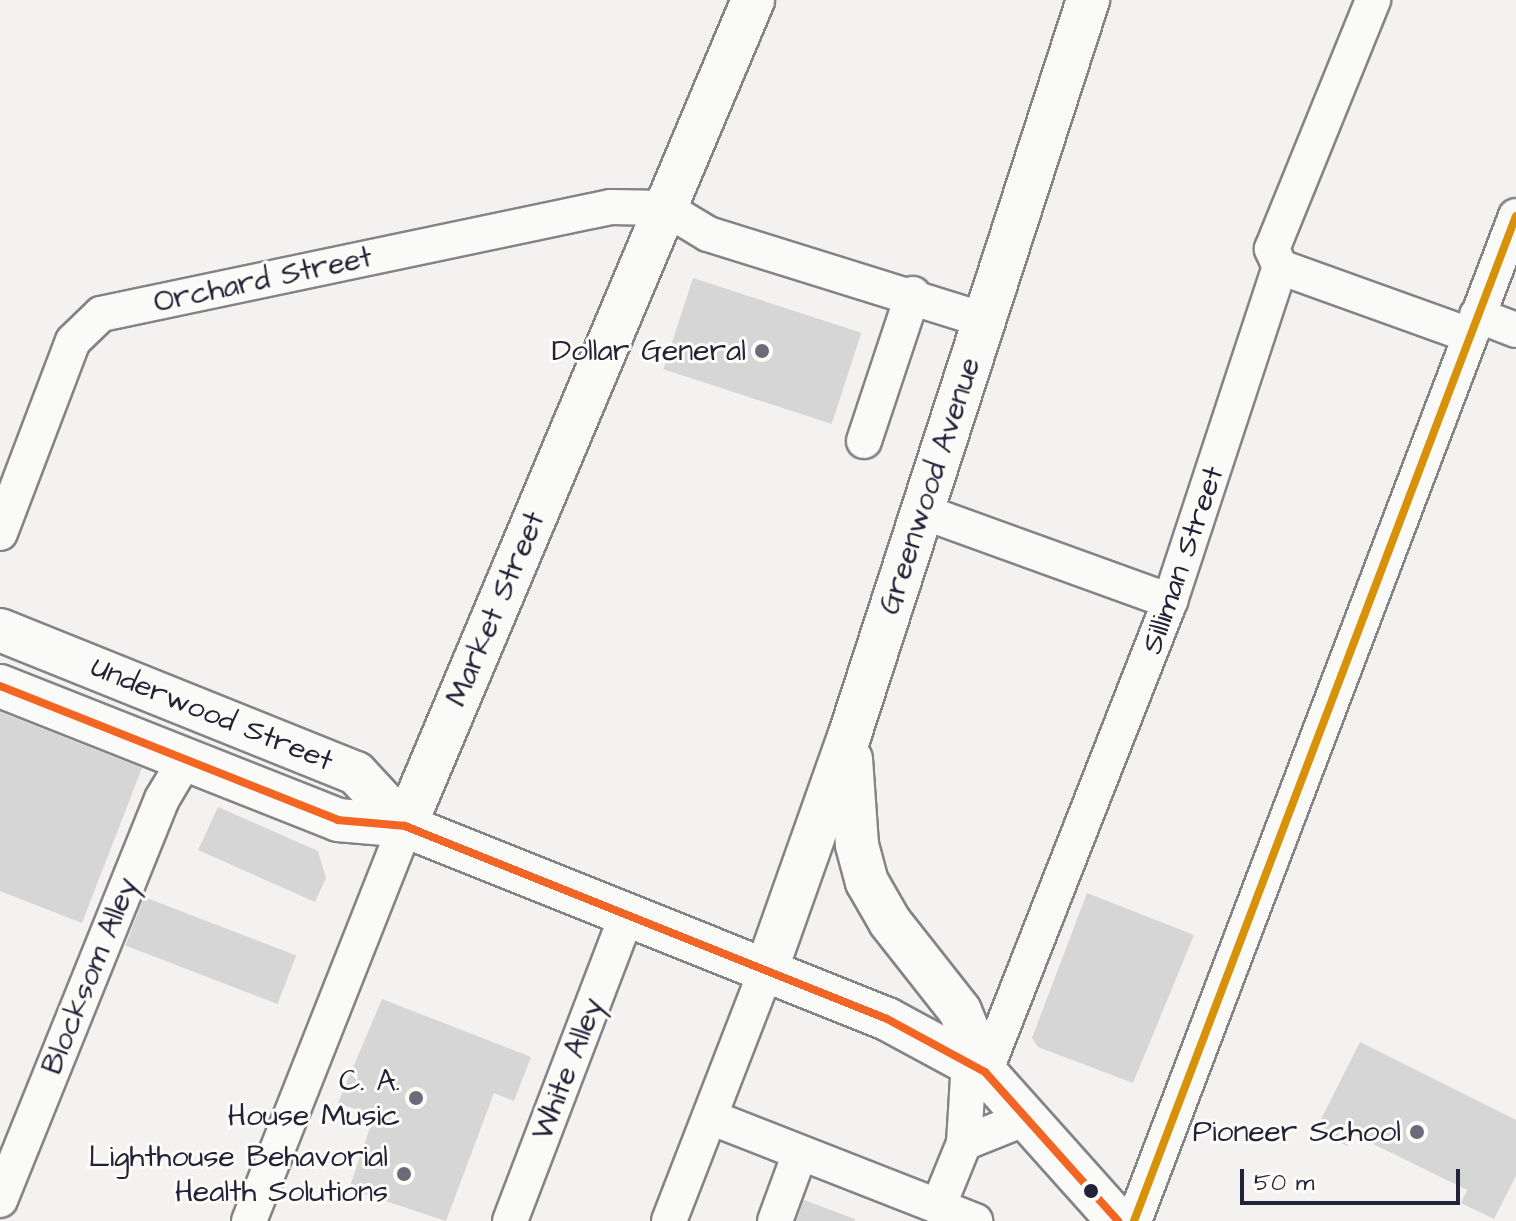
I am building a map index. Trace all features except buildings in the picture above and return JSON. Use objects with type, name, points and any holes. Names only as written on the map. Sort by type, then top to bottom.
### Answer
[{"type":"main road","name":"Market Street","points":[[405,826],[753,0]]},
{"type":"main road","name":"Greenwood Avenue","points":[[766,971],[849,737],[1088,0]]},
{"type":"main road","name":"Underwood Street","points":[[0,630],[356,773],[405,826]]},
{"type":"main road","name":"Underwood Street","points":[[0,686],[187,757],[338,820],[405,826],[626,918],[887,1019],[977,1067],[1029,1117],[1118,1221]]},
{"type":"main road","points":[[849,737],[857,845],[867,882],[890,922],[960,1011],[977,1067]]},
{"type":"street","name":"Silliman Street","points":[[938,1207],[964,1143],[977,1067],[1170,601],[1280,267],[1272,249],[1373,0]]},
{"type":"street","name":"Orchard Street","points":[[0,533],[13,462],[73,341],[101,314],[611,207],[665,208]]},
{"type":"street","points":[[665,208],[708,234],[913,294],[984,320]]},
{"type":"street","points":[[1134,1221],[1516,216]]},
{"type":"street","points":[[1280,267],[1473,325],[1516,330]]},
{"type":"street","points":[[864,441],[913,294]]},
{"type":"street","points":[[921,511],[1170,601]]},
{"type":"street","name":"Blocksom Alley","points":[[0,1200],[162,799],[187,757]]},
{"type":"street","name":"Market Street","points":[[249,1221],[405,826]]},
{"type":"street","name":"White Alley","points":[[510,1221],[626,918]]},
{"type":"street","points":[[669,1221],[766,971]]},
{"type":"street","points":[[710,1117],[975,1221]]},
{"type":"street","points":[[964,1143],[1029,1117]]},
{"type":"street","points":[[775,1221],[800,1153]]},
{"type":"transit line","points":[[1134,1221],[1516,216]]},
{"type":"transit line","points":[[0,686],[338,820],[405,826],[887,1019],[985,1072],[1118,1221]]},
{"type":"place","name":"Dollar General","points":[[762,351]]},
{"type":"place","name":"C. A. House Music","points":[[416,1098]]},
{"type":"place","name":"Pioneer School","points":[[1417,1132]]},
{"type":"place","name":"Lighthouse Behavorial Health Solutions","points":[[404,1174]]}]
